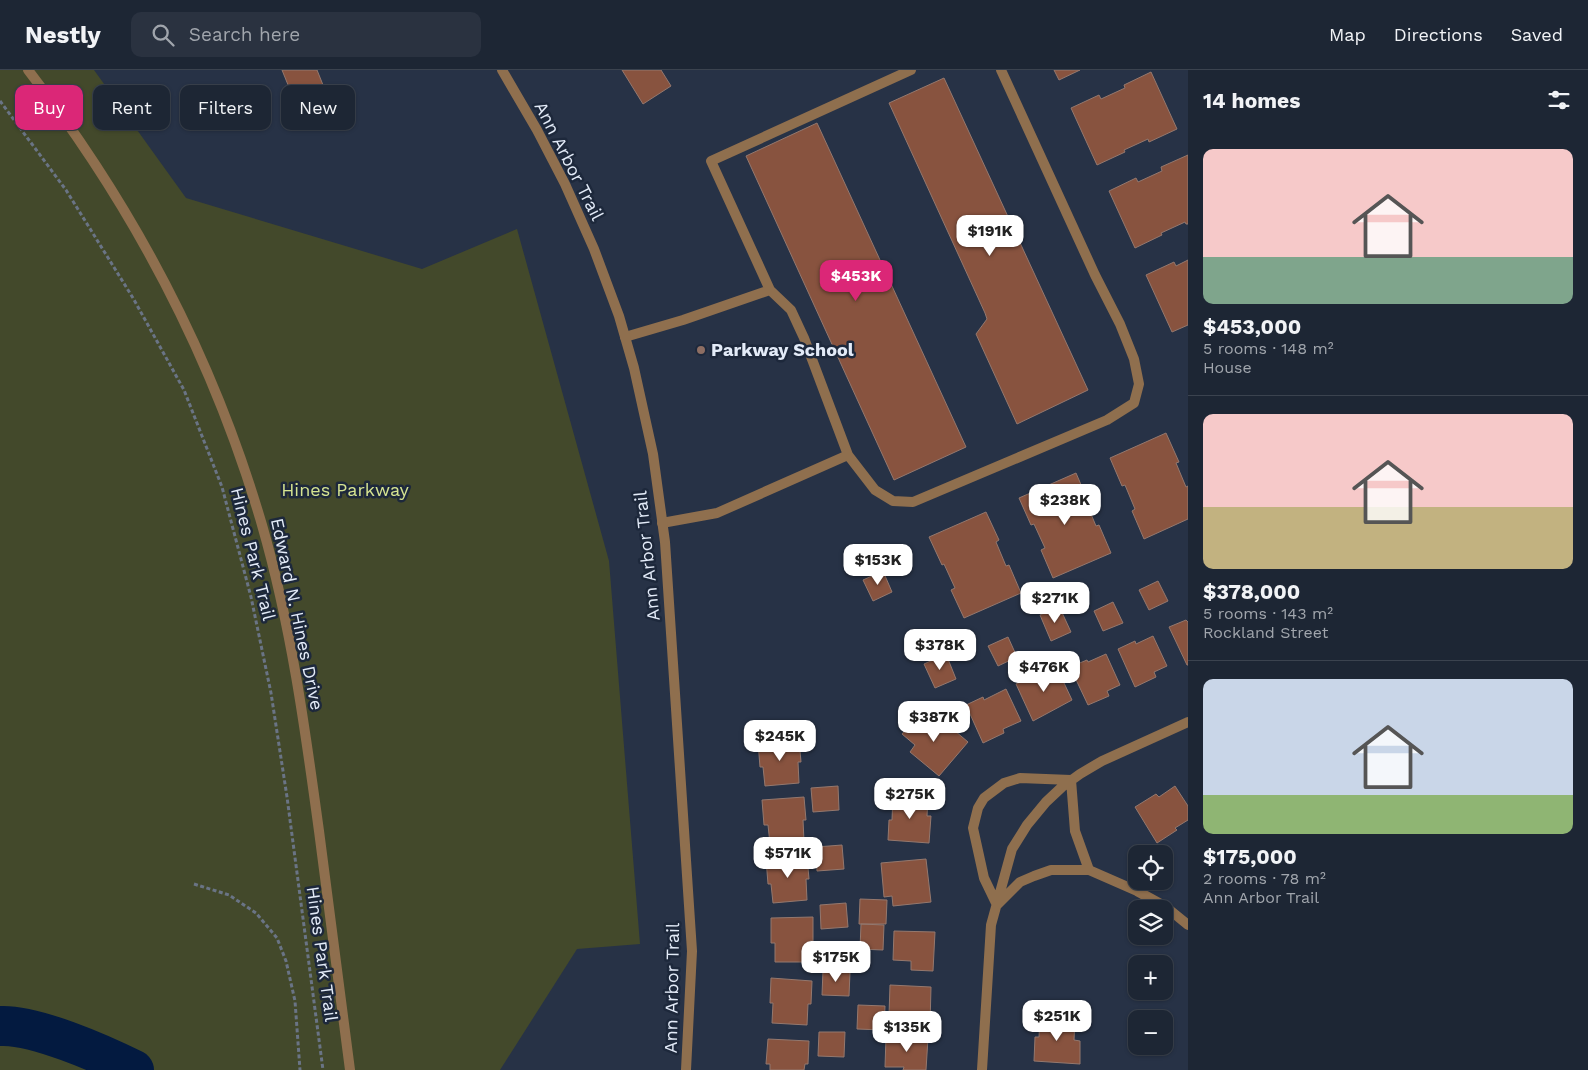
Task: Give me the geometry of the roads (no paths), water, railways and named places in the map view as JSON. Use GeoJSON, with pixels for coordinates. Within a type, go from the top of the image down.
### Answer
{"type":"FeatureCollection","features":[{"type":"Feature","properties":{"kind":"street","name":"Edward N. Hines Drive"},"geometry":{"type":"LineString","coordinates":[[28,70],[82,144],[150,255],[200,357],[222,409],[248,481],[262,526],[277,586],[298,685],[350,1070]]}},
{"type":"Feature","properties":{"kind":"street","name":"Ann Arbor Trail"},"geometry":{"type":"LineString","coordinates":[[502,70],[538,130],[565,184],[594,250],[619,316],[634,368],[653,454],[665,542],[692,952],[686,1070]]}},
{"type":"Feature","properties":{"kind":"street"},"geometry":{"type":"LineString","coordinates":[[911,70],[711,161],[770,290],[791,310],[804,338],[848,455],[875,490],[893,501],[913,502],[1107,420],[1134,403],[1140,384],[1134,359],[1120,324],[1095,275],[1001,70]]}},
{"type":"Feature","properties":{"kind":"street"},"geometry":{"type":"LineString","coordinates":[[625,337],[683,320],[770,290]]}},
{"type":"Feature","properties":{"kind":"street"},"geometry":{"type":"LineString","coordinates":[[662,523],[717,513],[848,455]]}},
{"type":"Feature","properties":{"kind":"street"},"geometry":{"type":"LineString","coordinates":[[982,1070],[991,925],[1012,849],[1027,825],[1046,802],[1071,780],[1102,761],[1188,722]]}},
{"type":"Feature","properties":{"kind":"street"},"geometry":{"type":"LineString","coordinates":[[997,904],[984,878],[973,828],[978,808],[984,798],[1004,783],[1020,778],[1071,780]]}},
{"type":"Feature","properties":{"kind":"street"},"geometry":{"type":"LineString","coordinates":[[1071,780],[1075,831],[1089,870]]}},
{"type":"Feature","properties":{"kind":"street"},"geometry":{"type":"LineString","coordinates":[[997,904],[1020,882],[1034,876],[1051,870],[1089,870],[1137,891],[1166,907],[1188,925]]}},
{"type":"Feature","properties":{"kind":"waterway"},"geometry":{"type":"LineString","coordinates":[[0,1026],[31,1030],[68,1041],[134,1070]]}},
{"type":"Feature","properties":{"kind":"place","name":"Parkway School"},"geometry":{"type":"Point","coordinates":[701,350]}},
{"type":"Feature","properties":{"kind":"park label","name":"Hines Parkway"},"geometry":{"type":"Point","coordinates":[345,490]}}]}
